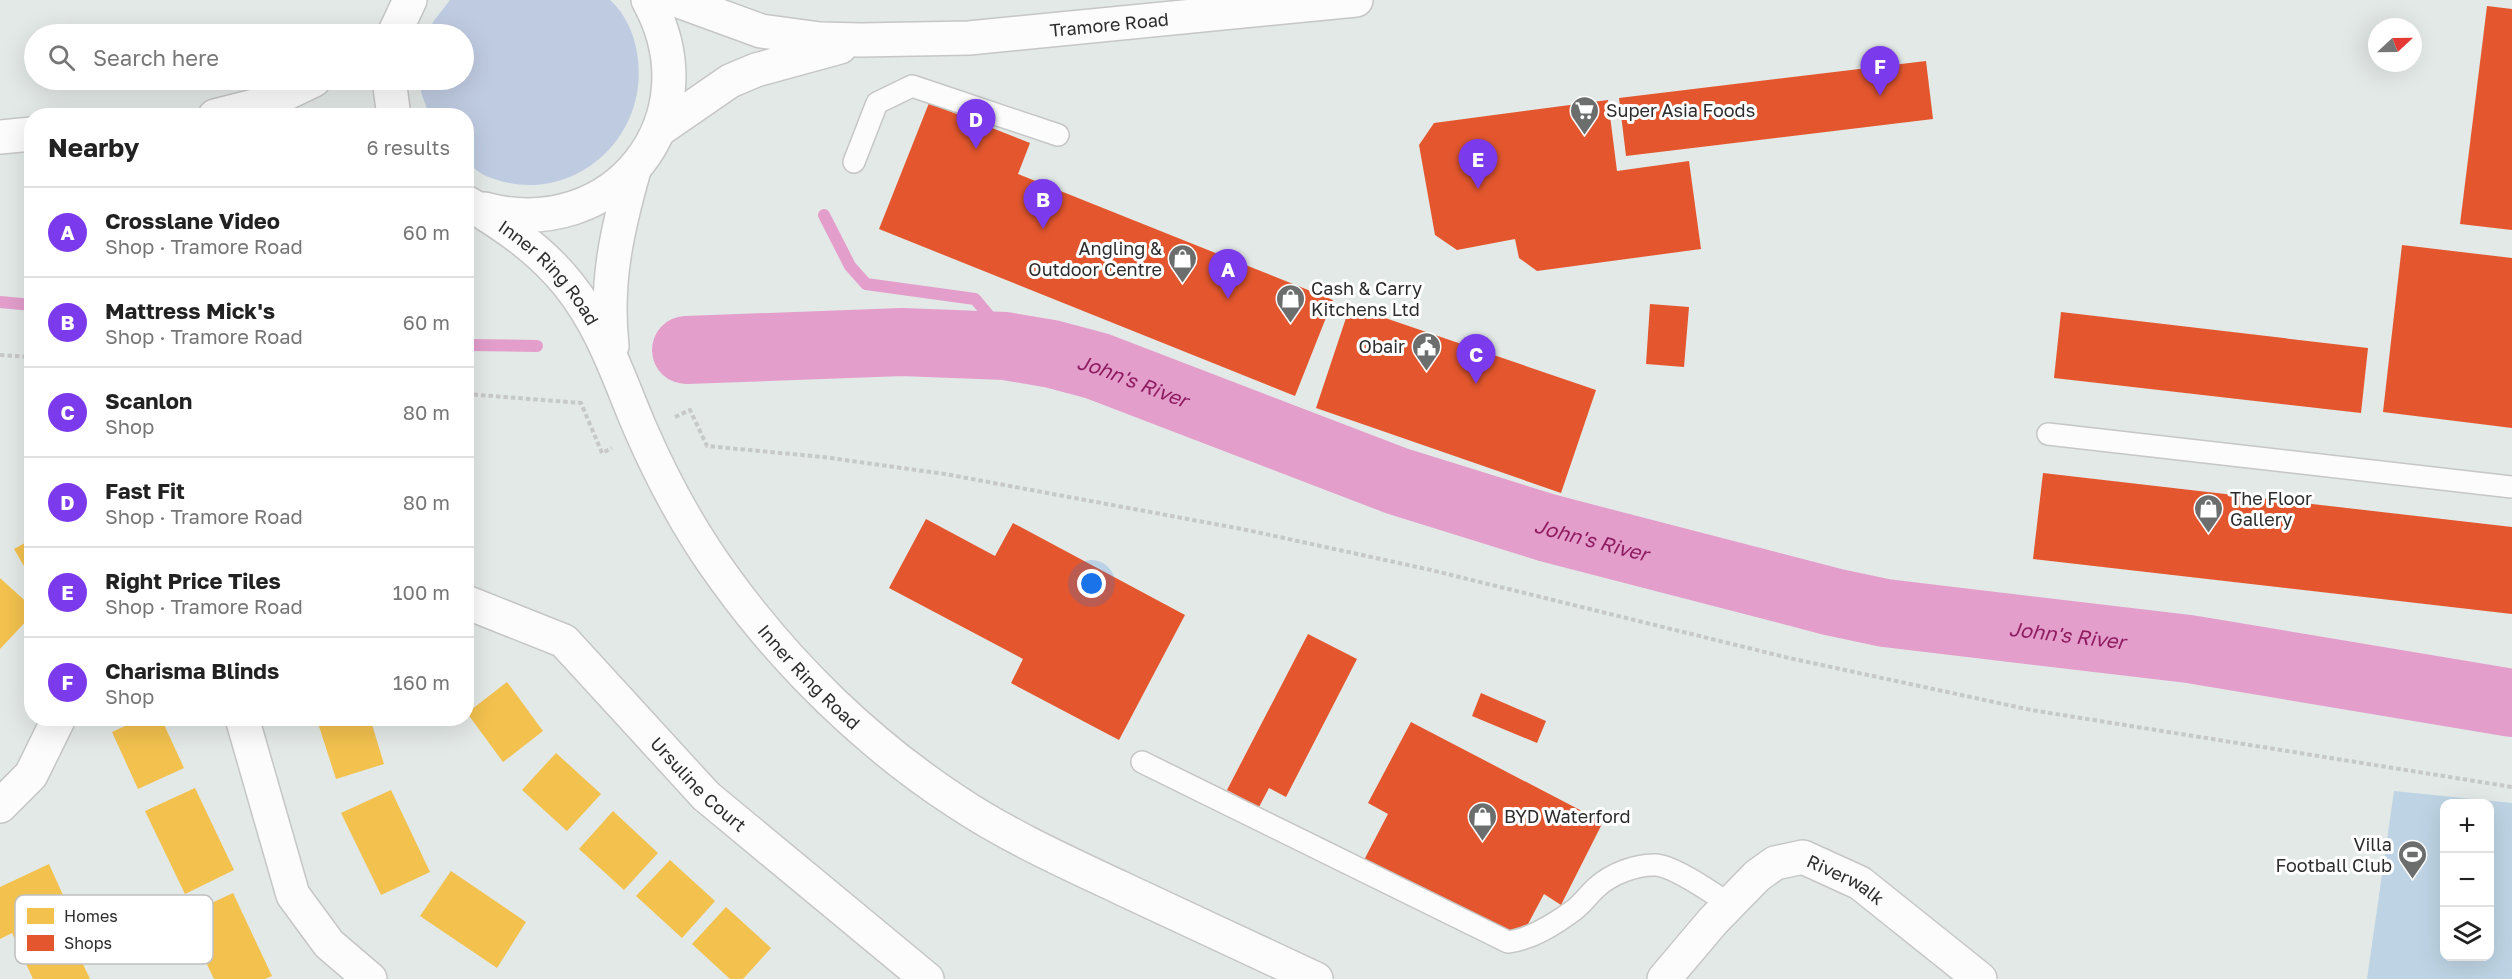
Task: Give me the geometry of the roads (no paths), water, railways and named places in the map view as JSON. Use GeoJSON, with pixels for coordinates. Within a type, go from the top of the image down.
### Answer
{"type":"FeatureCollection","features":[{"type":"Feature","properties":{"kind":"main road"},"geometry":{"type":"LineString","coordinates":[[474,205],[512,215],[539,216],[566,211],[591,202],[606,193],[634,170],[648,151],[659,130],[668,102],[670,74],[667,46],[658,18],[648,0]]}},
{"type":"Feature","properties":{"kind":"main road","name":"Tramore Road"},"geometry":{"type":"LineString","coordinates":[[676,0],[761,31],[820,39],[861,40],[969,38],[1356,0]]}},
{"type":"Feature","properties":{"kind":"main road","name":"Tramore Road"},"geometry":{"type":"LineString","coordinates":[[659,130],[730,81],[756,70],[817,55],[861,40]]}},
{"type":"Feature","properties":{"kind":"main road"},"geometry":{"type":"LineString","coordinates":[[246,108],[266,103],[293,90]]}},
{"type":"Feature","properties":{"kind":"main road"},"geometry":{"type":"LineString","coordinates":[[390,90],[393,108]]}},
{"type":"Feature","properties":{"kind":"main road"},"geometry":{"type":"LineString","coordinates":[[0,137],[24,135]]}},
{"type":"Feature","properties":{"kind":"main road"},"geometry":{"type":"LineString","coordinates":[[618,374],[611,336],[609,294],[616,240],[634,170]]}},
{"type":"Feature","properties":{"kind":"main road","name":"Inner Ring Road"},"geometry":{"type":"LineString","coordinates":[[474,207],[512,231],[557,271],[592,318],[642,433],[672,493],[725,579],[778,646],[855,722],[910,769],[958,803],[1015,836],[1316,979]]}},
{"type":"Feature","properties":{"kind":"main road","name":"Ursuline Court"},"geometry":{"type":"LineString","coordinates":[[474,605],[564,641],[706,796],[927,979]]}},
{"type":"Feature","properties":{"kind":"main road"},"geometry":{"type":"LineString","coordinates":[[0,806],[32,776],[55,726]]}},
{"type":"Feature","properties":{"kind":"main road"},"geometry":{"type":"LineString","coordinates":[[244,726],[293,895],[329,944],[370,979]]}},
{"type":"Feature","properties":{"kind":"main road","name":"Riverwalk"},"geometry":{"type":"LineString","coordinates":[[1664,979],[1713,921],[1757,876],[1774,863],[1803,857],[1860,883],[1980,979]]}},
{"type":"Feature","properties":{"kind":"lane"},"geometry":{"type":"LineString","coordinates":[[854,162],[877,103],[912,86],[1058,135]]}},
{"type":"Feature","properties":{"kind":"lane"},"geometry":{"type":"LineString","coordinates":[[2048,434],[2512,487]]}},
{"type":"Feature","properties":{"kind":"lane"},"geometry":{"type":"LineString","coordinates":[[1142,762],[1508,942],[1525,940],[1573,910],[1608,878],[1629,869],[1657,865],[1698,883],[1730,904]]}},
{"type":"Feature","properties":{"kind":"waterway"},"geometry":{"type":"LineString","coordinates":[[824,215],[850,266],[866,284],[975,299],[996,324],[1005,346]]}},
{"type":"Feature","properties":{"kind":"waterway","name":"John's River"},"geometry":{"type":"LineString","coordinates":[[0,302],[24,304]]}},
{"type":"Feature","properties":{"kind":"waterway","name":"John's River"},"geometry":{"type":"LineString","coordinates":[[686,350],[902,342],[1005,346],[1052,354],[1097,366],[1397,481],[1548,528],[1833,602],[1885,613],[2189,649],[2512,703]]}},
{"type":"Feature","properties":{"kind":"waterway","name":"John's River"},"geometry":{"type":"LineString","coordinates":[[474,345],[537,346]]}},
{"type":"Feature","properties":{"kind":"place","name":"Charisma Blinds"},"geometry":{"type":"Point","coordinates":[1880,96]}},
{"type":"Feature","properties":{"kind":"place","name":"Super Asia Foods"},"geometry":{"type":"Point","coordinates":[1585,136]}},
{"type":"Feature","properties":{"kind":"place","name":"Fast Fit"},"geometry":{"type":"Point","coordinates":[976,149]}},
{"type":"Feature","properties":{"kind":"place","name":"Right Price Tiles"},"geometry":{"type":"Point","coordinates":[1478,189]}},
{"type":"Feature","properties":{"kind":"place","name":"Mattress Mick's"},"geometry":{"type":"Point","coordinates":[1043,229]}},
{"type":"Feature","properties":{"kind":"place","name":"Angling & Outdoor Centre"},"geometry":{"type":"Point","coordinates":[1183,284]}},
{"type":"Feature","properties":{"kind":"place","name":"Crosslane Video"},"geometry":{"type":"Point","coordinates":[1228,299]}},
{"type":"Feature","properties":{"kind":"place","name":"Cash & Carry Kitchens Ltd"},"geometry":{"type":"Point","coordinates":[1290,324]}},
{"type":"Feature","properties":{"kind":"place","name":"Obair"},"geometry":{"type":"Point","coordinates":[1426,372]}},
{"type":"Feature","properties":{"kind":"place","name":"Scanlon"},"geometry":{"type":"Point","coordinates":[1476,384]}},
{"type":"Feature","properties":{"kind":"place","name":"The Floor Gallery"},"geometry":{"type":"Point","coordinates":[2209,534]}},
{"type":"Feature","properties":{"kind":"place","name":"BYD Waterford"},"geometry":{"type":"Point","coordinates":[1483,842]}},
{"type":"Feature","properties":{"kind":"place","name":"Villa Football Club"},"geometry":{"type":"Point","coordinates":[2413,880]}}]}
